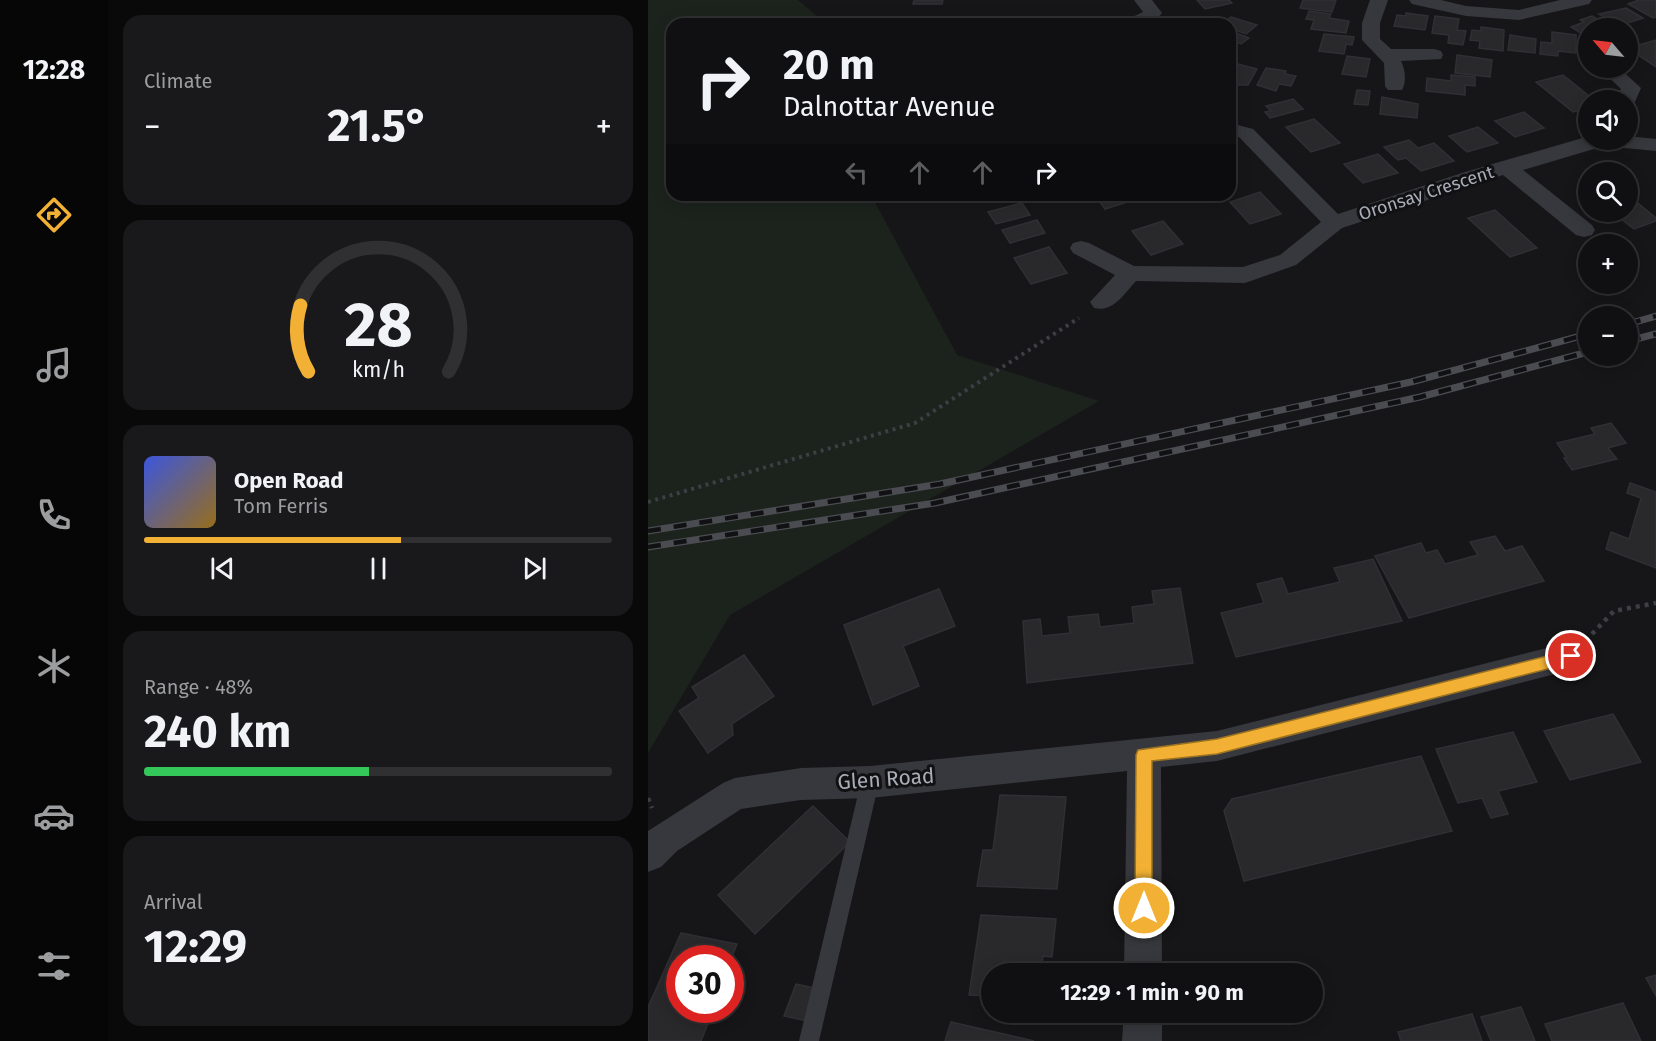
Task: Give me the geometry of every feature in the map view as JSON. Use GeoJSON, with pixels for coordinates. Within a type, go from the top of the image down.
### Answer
{"type":"FeatureCollection","features":[{"type":"Feature","properties":{"kind":"street"},"geometry":{"type":"LineString","coordinates":[[1143,0],[1153,13],[1148,18]]}},
{"type":"Feature","properties":{"kind":"street"},"geometry":{"type":"LineString","coordinates":[[1379,0],[1371,23],[1371,40],[1390,55],[1396,69],[1395,86]]}},
{"type":"Feature","properties":{"kind":"street"},"geometry":{"type":"LineString","coordinates":[[1418,0],[1466,11],[1519,15],[1583,0]]}},
{"type":"Feature","properties":{"kind":"street"},"geometry":{"type":"LineString","coordinates":[[1390,55],[1434,55]]}},
{"type":"Feature","properties":{"kind":"street"},"geometry":{"type":"LineString","coordinates":[[1619,78],[1630,88],[1629,90]]}},
{"type":"Feature","properties":{"kind":"street","name":"Oronsay Crescent"},"geometry":{"type":"LineString","coordinates":[[1236,130],[1246,133],[1334,223],[1578,146]]}},
{"type":"Feature","properties":{"kind":"street"},"geometry":{"type":"LineString","coordinates":[[1506,167],[1584,230]]}},
{"type":"Feature","properties":{"kind":"street"},"geometry":{"type":"LineString","coordinates":[[1081,248],[1130,273],[1245,275],[1288,261],[1334,223]]}},
{"type":"Feature","properties":{"kind":"street"},"geometry":{"type":"LineString","coordinates":[[1102,302],[1130,273]]}},
{"type":"Feature","properties":{"kind":"street","name":"Glen Road"},"geometry":{"type":"LineString","coordinates":[[648,855],[665,839],[735,794],[801,784],[870,782],[1217,746],[1571,656]]}},
{"type":"Feature","properties":{"kind":"street"},"geometry":{"type":"LineString","coordinates":[[1143,963],[1144,755]]}},
{"type":"Feature","properties":{"kind":"street"},"geometry":{"type":"LineString","coordinates":[[1142,1041],[1143,1023]]}},
{"type":"Feature","properties":{"kind":"lane"},"geometry":{"type":"LineString","coordinates":[[809,1041],[870,782]]}},
{"type":"Feature","properties":{"kind":"path"},"geometry":{"type":"LineString","coordinates":[[648,502],[915,423],[1102,302]]}},
{"type":"Feature","properties":{"kind":"path"},"geometry":{"type":"LineString","coordinates":[[1571,656],[1614,611],[1656,603]]}},
{"type":"Feature","properties":{"kind":"shaded area"},"geometry":{"type":"Polygon","coordinates":[[[648,0],[798,0],[819,18],[666,18],[666,201],[874,201],[957,355],[1099,401],[730,615],[648,753],[648,0]]]}},
{"type":"Feature","properties":{"kind":"building"},"geometry":{"type":"Polygon","coordinates":[[[914,0],[943,0],[942,4],[913,4],[914,0]]]}},
{"type":"Feature","properties":{"kind":"building"},"geometry":{"type":"Polygon","coordinates":[[[1197,0],[1229,0],[1232,3],[1205,9],[1197,0]]]}},
{"type":"Feature","properties":{"kind":"building"},"geometry":{"type":"Polygon","coordinates":[[[1303,0],[1336,0],[1332,12],[1300,8],[1303,0]]]}},
{"type":"Feature","properties":{"kind":"building"},"geometry":{"type":"Polygon","coordinates":[[[1639,0],[1656,0],[1656,17],[1653,18],[1628,4],[1639,0]]]}},
{"type":"Feature","properties":{"kind":"building"},"geometry":{"type":"Polygon","coordinates":[[[1626,8],[1643,18],[1606,18],[1599,14],[1626,8]]]}},
{"type":"Feature","properties":{"kind":"building"},"geometry":{"type":"Polygon","coordinates":[[[1309,11],[1331,14],[1329,18],[1349,21],[1346,33],[1311,29],[1314,20],[1306,19],[1309,11]]]}},
{"type":"Feature","properties":{"kind":"building"},"geometry":{"type":"Polygon","coordinates":[[[1406,13],[1428,16],[1425,30],[1394,26],[1397,15],[1406,16],[1406,13]]]}},
{"type":"Feature","properties":{"kind":"building"},"geometry":{"type":"Polygon","coordinates":[[[1435,16],[1459,19],[1457,30],[1466,31],[1463,45],[1448,43],[1449,35],[1432,33],[1435,16]]]}},
{"type":"Feature","properties":{"kind":"building"},"geometry":{"type":"Polygon","coordinates":[[[1236,19],[1257,25],[1246,34],[1236,30],[1236,19]]]}},
{"type":"Feature","properties":{"kind":"building"},"geometry":{"type":"Polygon","coordinates":[[[1578,24],[1578,31],[1571,27],[1578,24]]]}},
{"type":"Feature","properties":{"kind":"building"},"geometry":{"type":"Polygon","coordinates":[[[1481,27],[1504,30],[1503,51],[1479,48],[1480,41],[1470,40],[1472,30],[1481,31],[1481,27]]]}},
{"type":"Feature","properties":{"kind":"building"},"geometry":{"type":"Polygon","coordinates":[[[1552,32],[1576,35],[1576,53],[1558,51],[1558,56],[1540,54],[1541,42],[1552,43],[1552,32]]]}},
{"type":"Feature","properties":{"kind":"building"},"geometry":{"type":"Polygon","coordinates":[[[1236,33],[1249,38],[1241,44],[1236,42],[1236,33]]]}},
{"type":"Feature","properties":{"kind":"building"},"geometry":{"type":"Polygon","coordinates":[[[1324,34],[1354,37],[1352,45],[1346,44],[1344,54],[1319,51],[1324,34]]]}},
{"type":"Feature","properties":{"kind":"building"},"geometry":{"type":"Polygon","coordinates":[[[1510,35],[1536,39],[1535,53],[1508,50],[1510,35]]]}},
{"type":"Feature","properties":{"kind":"building"},"geometry":{"type":"Polygon","coordinates":[[[1656,40],[1656,67],[1638,55],[1638,45],[1656,40]]]}},
{"type":"Feature","properties":{"kind":"building"},"geometry":{"type":"Polygon","coordinates":[[[1457,55],[1492,60],[1490,77],[1455,73],[1457,55]]]}},
{"type":"Feature","properties":{"kind":"building"},"geometry":{"type":"Polygon","coordinates":[[[1347,56],[1370,59],[1366,77],[1342,74],[1347,56]]]}},
{"type":"Feature","properties":{"kind":"building"},"geometry":{"type":"Polygon","coordinates":[[[1236,64],[1257,69],[1248,85],[1236,85],[1236,64]]]}},
{"type":"Feature","properties":{"kind":"building"},"geometry":{"type":"Polygon","coordinates":[[[1266,68],[1286,71],[1285,74],[1296,76],[1291,86],[1279,84],[1276,91],[1257,85],[1266,68]]]}},
{"type":"Feature","properties":{"kind":"building"},"geometry":{"type":"Polygon","coordinates":[[[1451,75],[1475,77],[1475,86],[1465,85],[1465,95],[1426,91],[1427,78],[1451,81],[1451,75]]]}},
{"type":"Feature","properties":{"kind":"building"},"geometry":{"type":"Polygon","coordinates":[[[1563,75],[1582,90],[1578,90],[1578,111],[1573,112],[1536,82],[1563,75]]]}},
{"type":"Feature","properties":{"kind":"building"},"geometry":{"type":"Polygon","coordinates":[[[1357,90],[1370,91],[1368,105],[1354,104],[1357,90]]]}},
{"type":"Feature","properties":{"kind":"building"},"geometry":{"type":"Polygon","coordinates":[[[1382,97],[1418,104],[1417,118],[1380,114],[1382,97]]]}},
{"type":"Feature","properties":{"kind":"building"},"geometry":{"type":"Polygon","coordinates":[[[1293,99],[1303,109],[1270,118],[1265,112],[1271,111],[1266,106],[1293,99]]]}},
{"type":"Feature","properties":{"kind":"building"},"geometry":{"type":"Polygon","coordinates":[[[1524,112],[1544,128],[1515,137],[1495,121],[1524,112]]]}},
{"type":"Feature","properties":{"kind":"building"},"geometry":{"type":"Polygon","coordinates":[[[1314,119],[1340,143],[1311,152],[1286,127],[1314,119]]]}},
{"type":"Feature","properties":{"kind":"building"},"geometry":{"type":"Polygon","coordinates":[[[1478,127],[1498,143],[1467,152],[1449,136],[1478,127]]]}},
{"type":"Feature","properties":{"kind":"building"},"geometry":{"type":"Polygon","coordinates":[[[1409,140],[1418,148],[1434,143],[1454,161],[1421,171],[1406,158],[1398,160],[1384,147],[1409,140]]]}},
{"type":"Feature","properties":{"kind":"building"},"geometry":{"type":"Polygon","coordinates":[[[1378,154],[1398,173],[1363,183],[1344,164],[1378,154]]]}},
{"type":"Feature","properties":{"kind":"building"},"geometry":{"type":"Polygon","coordinates":[[[1260,192],[1281,214],[1250,224],[1230,202],[1260,192]]]}},
{"type":"Feature","properties":{"kind":"building"},"geometry":{"type":"Polygon","coordinates":[[[1099,201],[1122,201],[1124,203],[1105,209],[1099,201]]]}},
{"type":"Feature","properties":{"kind":"building"},"geometry":{"type":"Polygon","coordinates":[[[1022,203],[1030,215],[996,224],[988,212],[1022,203]]]}},
{"type":"Feature","properties":{"kind":"building"},"geometry":{"type":"Polygon","coordinates":[[[1638,203],[1656,218],[1656,221],[1634,229],[1625,222],[1638,222],[1638,203]]]}},
{"type":"Feature","properties":{"kind":"building"},"geometry":{"type":"Polygon","coordinates":[[[1495,210],[1537,248],[1510,257],[1468,218],[1495,210]]]}},
{"type":"Feature","properties":{"kind":"building"},"geometry":{"type":"Polygon","coordinates":[[[1037,220],[1045,233],[1010,243],[1002,230],[1037,220]]]}},
{"type":"Feature","properties":{"kind":"building"},"geometry":{"type":"Polygon","coordinates":[[[1163,221],[1183,244],[1151,255],[1132,231],[1163,221]]]}},
{"type":"Feature","properties":{"kind":"building"},"geometry":{"type":"Polygon","coordinates":[[[1049,247],[1067,273],[1031,284],[1014,258],[1049,247]]]}},
{"type":"Feature","properties":{"kind":"building"},"geometry":{"type":"Polygon","coordinates":[[[1611,423],[1626,443],[1608,448],[1617,459],[1572,470],[1557,443],[1595,434],[1591,428],[1611,423]]]}},
{"type":"Feature","properties":{"kind":"building"},"geometry":{"type":"Polygon","coordinates":[[[1630,483],[1656,492],[1656,568],[1606,549],[1611,532],[1629,539],[1641,498],[1627,493],[1630,483]]]}},
{"type":"Feature","properties":{"kind":"building"},"geometry":{"type":"Polygon","coordinates":[[[1495,536],[1505,551],[1522,546],[1544,581],[1409,618],[1375,556],[1421,543],[1426,553],[1437,550],[1445,564],[1478,555],[1470,542],[1495,536]]]}},
{"type":"Feature","properties":{"kind":"building"},"geometry":{"type":"Polygon","coordinates":[[[1373,559],[1402,621],[1236,657],[1221,613],[1264,603],[1257,584],[1282,578],[1288,594],[1340,582],[1334,568],[1373,559]]]}},
{"type":"Feature","properties":{"kind":"building"},"geometry":{"type":"Polygon","coordinates":[[[1180,588],[1193,663],[1027,683],[1023,621],[1040,619],[1042,636],[1070,633],[1068,617],[1098,614],[1100,627],[1134,623],[1132,607],[1154,604],[1152,591],[1180,588]]]}},
{"type":"Feature","properties":{"kind":"building"},"geometry":{"type":"Polygon","coordinates":[[[939,589],[955,626],[903,646],[919,686],[873,705],[844,625],[939,589]]]}},
{"type":"Feature","properties":{"kind":"building"},"geometry":{"type":"Polygon","coordinates":[[[744,655],[774,696],[732,724],[733,735],[708,753],[679,711],[699,698],[692,687],[744,655]]]}},
{"type":"Feature","properties":{"kind":"building"},"geometry":{"type":"Polygon","coordinates":[[[1613,714],[1641,762],[1570,780],[1544,731],[1613,714]]]}},
{"type":"Feature","properties":{"kind":"building"},"geometry":{"type":"Polygon","coordinates":[[[1513,732],[1537,782],[1498,791],[1508,814],[1491,818],[1482,798],[1458,803],[1436,749],[1513,732]]]}},
{"type":"Feature","properties":{"kind":"building"},"geometry":{"type":"Polygon","coordinates":[[[1421,756],[1452,831],[1244,881],[1224,811],[1232,799],[1421,756]]]}},
{"type":"Feature","properties":{"kind":"building"},"geometry":{"type":"Polygon","coordinates":[[[1000,795],[1066,797],[1057,889],[977,886],[983,850],[993,850],[1000,795]]]}},
{"type":"Feature","properties":{"kind":"building"},"geometry":{"type":"Polygon","coordinates":[[[813,806],[850,842],[755,934],[718,895],[813,806]]]}},
{"type":"Feature","properties":{"kind":"building"},"geometry":{"type":"Polygon","coordinates":[[[981,915],[1056,919],[1052,957],[1043,956],[1042,963],[981,963],[981,996],[969,995],[981,915]]]}},
{"type":"Feature","properties":{"kind":"building"},"geometry":{"type":"Polygon","coordinates":[[[681,933],[737,944],[737,945],[676,945],[681,933]]]}},
{"type":"Feature","properties":{"kind":"building"},"geometry":{"type":"Polygon","coordinates":[[[666,967],[666,1023],[708,1023],[701,1041],[648,1041],[648,1007],[666,967]]]}},
{"type":"Feature","properties":{"kind":"building"},"geometry":{"type":"Polygon","coordinates":[[[1656,975],[1656,996],[1646,978],[1656,975]]]}},
{"type":"Feature","properties":{"kind":"building"},"geometry":{"type":"Polygon","coordinates":[[[796,984],[819,989],[807,1021],[784,1016],[796,984]]]}},
{"type":"Feature","properties":{"kind":"building"},"geometry":{"type":"Polygon","coordinates":[[[1623,1003],[1641,1041],[1552,1041],[1545,1024],[1623,1003]]]}},
{"type":"Feature","properties":{"kind":"building"},"geometry":{"type":"Polygon","coordinates":[[[1521,1007],[1535,1041],[1491,1041],[1481,1017],[1521,1007]]]}},
{"type":"Feature","properties":{"kind":"building"},"geometry":{"type":"Polygon","coordinates":[[[1472,1014],[1482,1041],[1401,1041],[1398,1032],[1472,1014]]]}},
{"type":"Feature","properties":{"kind":"building"},"geometry":{"type":"Polygon","coordinates":[[[951,1022],[1034,1041],[945,1041],[951,1022]]]}},
{"type":"Feature","properties":{"kind":"railway"},"geometry":{"type":"LineString","coordinates":[[1638,321],[1656,316]]}},
{"type":"Feature","properties":{"kind":"railway"},"geometry":{"type":"LineString","coordinates":[[1638,338],[1656,334]]}},
{"type":"Feature","properties":{"kind":"railway"},"geometry":{"type":"LineString","coordinates":[[648,531],[940,484],[1411,382],[1578,337]]}},
{"type":"Feature","properties":{"kind":"railway"},"geometry":{"type":"LineString","coordinates":[[648,547],[935,503],[1420,397],[1578,355]]}},
{"type":"Feature","properties":{"kind":"route"},"geometry":{"type":"LineString","coordinates":[[1144,908],[1144,755],[1217,746],[1571,656]]}}]}
